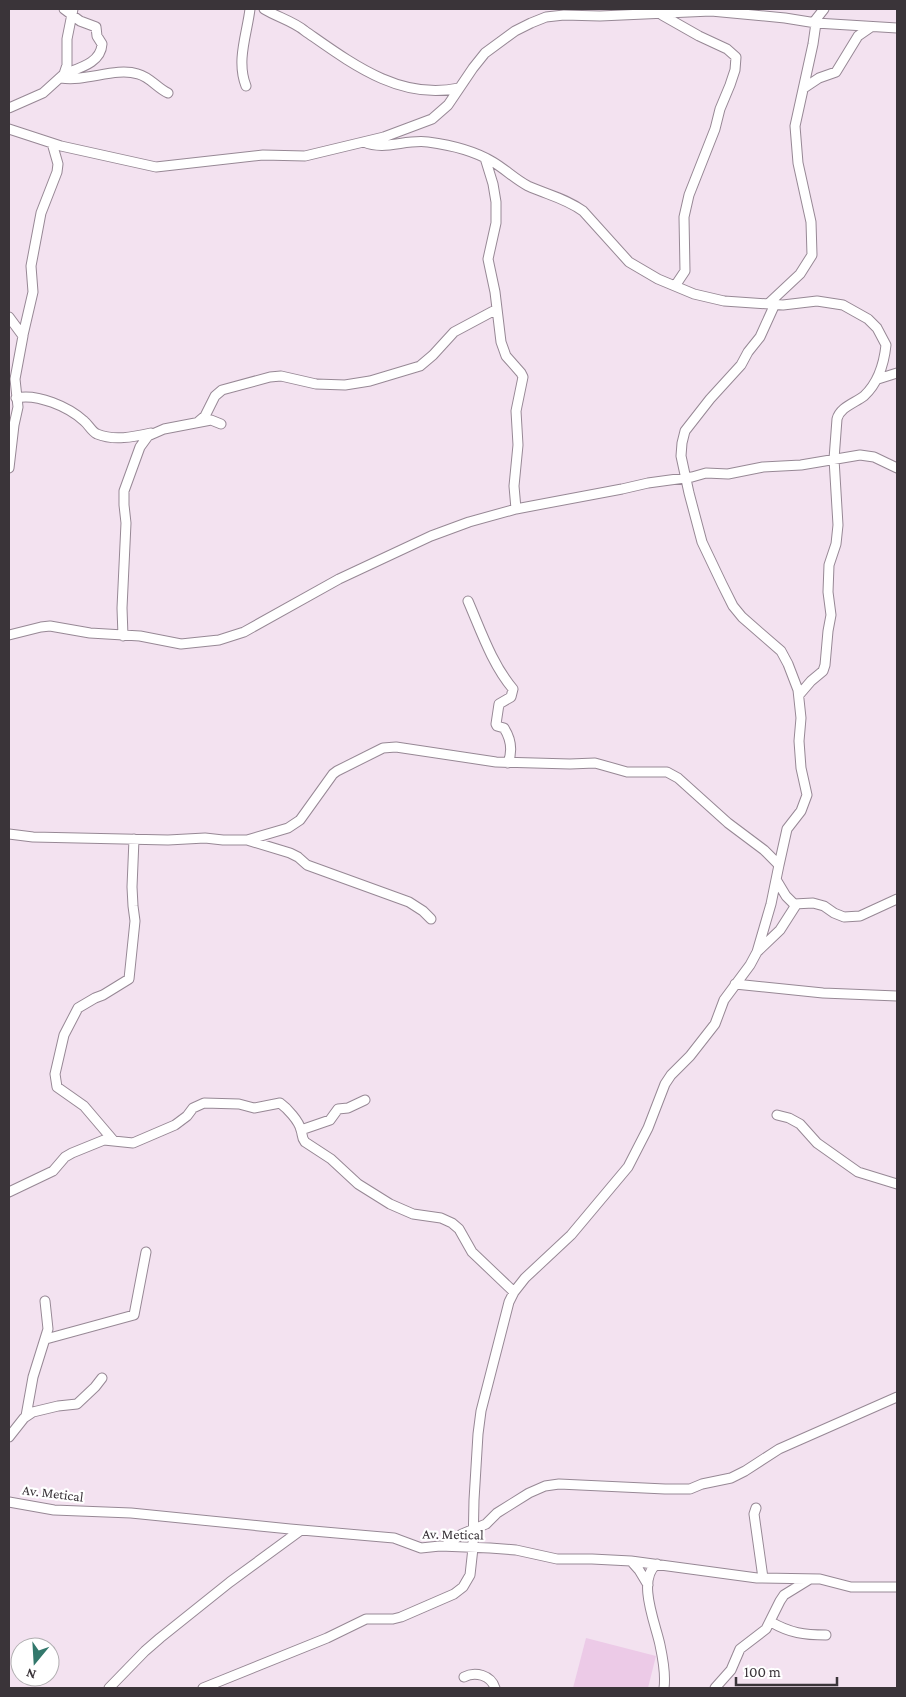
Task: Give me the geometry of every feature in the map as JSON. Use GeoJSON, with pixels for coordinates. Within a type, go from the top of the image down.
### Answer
{"type":"FeatureCollection","features":[{"type":"Feature","properties":{"kind":"street"},"geometry":{"type":"LineString","coordinates":[[9,108],[44,93],[63,76],[94,61],[100,54],[102,42],[97,36],[96,27],[64,9]]}},
{"type":"Feature","properties":{"kind":"street"},"geometry":{"type":"LineString","coordinates":[[246,86],[242,77],[242,64],[250,9]]}},
{"type":"Feature","properties":{"kind":"street"},"geometry":{"type":"LineString","coordinates":[[264,9],[298,26],[377,77],[421,91],[447,91],[459,88]]}},
{"type":"Feature","properties":{"kind":"street"},"geometry":{"type":"LineString","coordinates":[[600,16],[608,9]]}},
{"type":"Feature","properties":{"kind":"street"},"geometry":{"type":"LineString","coordinates":[[749,9],[758,16]]}},
{"type":"Feature","properties":{"kind":"street"},"geometry":{"type":"LineString","coordinates":[[203,1688],[326,1638],[366,1619],[393,1619],[401,1617],[454,1594],[463,1587],[470,1575],[474,1548],[477,1452],[481,1411],[509,1302],[525,1278],[570,1235],[623,1174],[648,1128],[668,1079],[690,1056],[712,1027],[724,1000],[750,965],[757,952],[777,881],[787,829],[801,810],[807,795],[802,774],[800,752],[801,718],[799,695],[788,664],[780,651],[742,617],[730,600],[702,542],[682,464],[683,436],[710,399],[742,365],[748,352],[760,337],[772,304],[800,274],[812,255],[812,222],[798,163],[795,132],[815,35],[814,23],[824,9]]}},
{"type":"Feature","properties":{"kind":"street"},"geometry":{"type":"LineString","coordinates":[[656,11],[700,36],[727,48],[736,57],[727,94],[689,196],[684,217],[685,271],[675,286]]}},
{"type":"Feature","properties":{"kind":"street"},"geometry":{"type":"LineString","coordinates":[[9,129],[52,144],[162,167],[183,163],[263,156],[305,156],[401,131],[432,118],[448,105],[485,54],[502,40],[531,23],[546,18],[564,15],[600,16],[656,11],[737,11],[758,16],[814,23],[897,28]]}},
{"type":"Feature","properties":{"kind":"street"},"geometry":{"type":"LineString","coordinates":[[63,76],[67,65],[67,39],[72,12]]}},
{"type":"Feature","properties":{"kind":"street"},"geometry":{"type":"LineString","coordinates":[[804,88],[819,78],[836,72],[858,36],[872,26]]}},
{"type":"Feature","properties":{"kind":"street"},"geometry":{"type":"LineString","coordinates":[[63,76],[78,80],[109,74],[135,73],[168,93]]}},
{"type":"Feature","properties":{"kind":"street"},"geometry":{"type":"LineString","coordinates":[[364,142],[383,147],[409,142],[426,142],[463,149],[486,158],[525,184],[559,196],[574,205],[583,212],[633,265],[658,279],[708,298],[724,301],[791,305],[817,301],[843,305],[868,319],[877,328],[886,345],[878,379],[864,396],[837,416],[834,459],[838,525],[836,544],[828,570],[828,592],[832,615],[823,672],[810,681],[799,695]]}},
{"type":"Feature","properties":{"kind":"street"},"geometry":{"type":"LineString","coordinates":[[9,468],[14,425],[18,412],[15,379],[22,335],[33,292],[31,266],[41,213],[57,172],[58,164],[52,144]]}},
{"type":"Feature","properties":{"kind":"street"},"geometry":{"type":"LineString","coordinates":[[486,158],[496,202],[496,223],[488,259],[502,348],[523,377],[516,407],[518,445],[514,486],[516,509]]}},
{"type":"Feature","properties":{"kind":"street"},"geometry":{"type":"LineString","coordinates":[[198,422],[205,416],[216,396],[222,390],[270,377],[281,376],[306,382],[345,386],[382,378],[420,366],[433,356],[454,332],[497,308]]}},
{"type":"Feature","properties":{"kind":"street"},"geometry":{"type":"LineString","coordinates":[[9,317],[22,335]]}},
{"type":"Feature","properties":{"kind":"street"},"geometry":{"type":"LineString","coordinates":[[878,379],[897,373]]}},
{"type":"Feature","properties":{"kind":"street"},"geometry":{"type":"LineString","coordinates":[[16,398],[33,397],[58,405],[76,415],[94,432],[103,436],[123,438],[155,432],[173,426],[211,420],[221,424]]}},
{"type":"Feature","properties":{"kind":"street"},"geometry":{"type":"LineString","coordinates":[[124,636],[122,608],[126,523],[124,491],[140,447],[145,439],[155,432]]}},
{"type":"Feature","properties":{"kind":"street"},"geometry":{"type":"LineString","coordinates":[[9,636],[41,626],[50,626],[90,633],[140,636],[181,644],[228,638],[267,620],[339,579],[431,536],[469,522],[516,509],[648,483],[711,473],[728,474],[763,467],[801,465],[834,459],[865,456],[881,459],[897,468]]}},
{"type":"Feature","properties":{"kind":"street"},"geometry":{"type":"LineString","coordinates":[[468,601],[491,654],[506,683],[513,689],[511,697],[499,704],[496,724],[504,728],[509,738],[511,749],[508,762]]}},
{"type":"Feature","properties":{"kind":"street"},"geometry":{"type":"LineString","coordinates":[[9,834],[33,837],[247,840],[282,830],[300,820],[333,774],[383,748],[404,748],[508,762],[595,763],[627,772],[667,772],[678,778],[728,823],[764,850],[779,865]]}},
{"type":"Feature","properties":{"kind":"street"},"geometry":{"type":"LineString","coordinates":[[113,1140],[84,1106],[57,1087],[55,1074],[64,1035],[78,1008],[129,979],[135,921],[132,887],[134,839]]}},
{"type":"Feature","properties":{"kind":"street"},"geometry":{"type":"LineString","coordinates":[[247,840],[290,853],[307,865],[409,902],[424,911],[431,919]]}},
{"type":"Feature","properties":{"kind":"street"},"geometry":{"type":"LineString","coordinates":[[777,881],[786,896],[796,905],[813,903],[824,906],[844,917],[860,916],[897,899]]}},
{"type":"Feature","properties":{"kind":"street"},"geometry":{"type":"LineString","coordinates":[[757,952],[780,930],[796,905]]}},
{"type":"Feature","properties":{"kind":"street"},"geometry":{"type":"LineString","coordinates":[[735,984],[823,993],[897,996]]}},
{"type":"Feature","properties":{"kind":"street"},"geometry":{"type":"LineString","coordinates":[[301,1130],[330,1120],[337,1109],[348,1108],[365,1100]]}},
{"type":"Feature","properties":{"kind":"street"},"geometry":{"type":"LineString","coordinates":[[9,1192],[53,1171],[65,1157],[72,1153],[104,1140],[130,1143],[158,1133],[182,1120],[193,1108],[204,1104],[239,1104],[254,1108],[280,1103],[294,1118],[301,1130],[303,1140],[338,1164],[358,1184],[403,1210],[413,1214],[441,1218],[452,1223],[459,1229],[472,1252],[514,1292]]}},
{"type":"Feature","properties":{"kind":"street"},"geometry":{"type":"LineString","coordinates":[[777,1115],[789,1118],[800,1124],[817,1143],[858,1172],[897,1184]]}},
{"type":"Feature","properties":{"kind":"street"},"geometry":{"type":"LineString","coordinates":[[46,1339],[134,1315],[146,1252]]}},
{"type":"Feature","properties":{"kind":"street"},"geometry":{"type":"LineString","coordinates":[[9,1437],[26,1416],[33,1377],[46,1339],[48,1326],[45,1301]]}},
{"type":"Feature","properties":{"kind":"street"},"geometry":{"type":"LineString","coordinates":[[26,1416],[48,1408],[77,1404],[102,1378]]}},
{"type":"Feature","properties":{"kind":"street"},"geometry":{"type":"LineString","coordinates":[[445,1546],[462,1534],[486,1524],[521,1498],[550,1484],[685,1490],[731,1478],[779,1449],[897,1397]]}},
{"type":"Feature","properties":{"kind":"street","name":"Av. Metical"},"geometry":{"type":"LineString","coordinates":[[9,1502],[54,1510],[139,1513],[394,1538],[421,1548],[445,1546],[516,1550],[557,1559],[631,1561],[763,1578],[823,1579],[851,1587],[897,1587]]}},
{"type":"Feature","properties":{"kind":"street"},"geometry":{"type":"LineString","coordinates":[[756,1508],[754,1514],[763,1578]]}},
{"type":"Feature","properties":{"kind":"street"},"geometry":{"type":"LineString","coordinates":[[109,1688],[160,1638],[230,1582],[301,1530]]}},
{"type":"Feature","properties":{"kind":"street"},"geometry":{"type":"LineString","coordinates":[[631,1561],[648,1585],[660,1645],[665,1681],[664,1688]]}},
{"type":"Feature","properties":{"kind":"street"},"geometry":{"type":"LineString","coordinates":[[648,1585],[653,1567],[657,1564]]}},
{"type":"Feature","properties":{"kind":"street"},"geometry":{"type":"LineString","coordinates":[[716,1688],[732,1670],[740,1649],[766,1629],[771,1622],[784,1592],[783,1577]]}},
{"type":"Feature","properties":{"kind":"street"},"geometry":{"type":"LineString","coordinates":[[784,1592],[810,1579]]}},
{"type":"Feature","properties":{"kind":"street"},"geometry":{"type":"LineString","coordinates":[[771,1622],[784,1630],[794,1633],[826,1636]]}},
{"type":"Feature","properties":{"kind":"street"},"geometry":{"type":"LineString","coordinates":[[464,1677],[470,1674],[488,1678],[495,1688]]}},
{"type":"Feature","properties":{"kind":"shaded area"},"geometry":{"type":"Polygon","coordinates":[[[586,1638],[656,1656],[648,1688],[573,1688],[586,1638]]]}}]}
